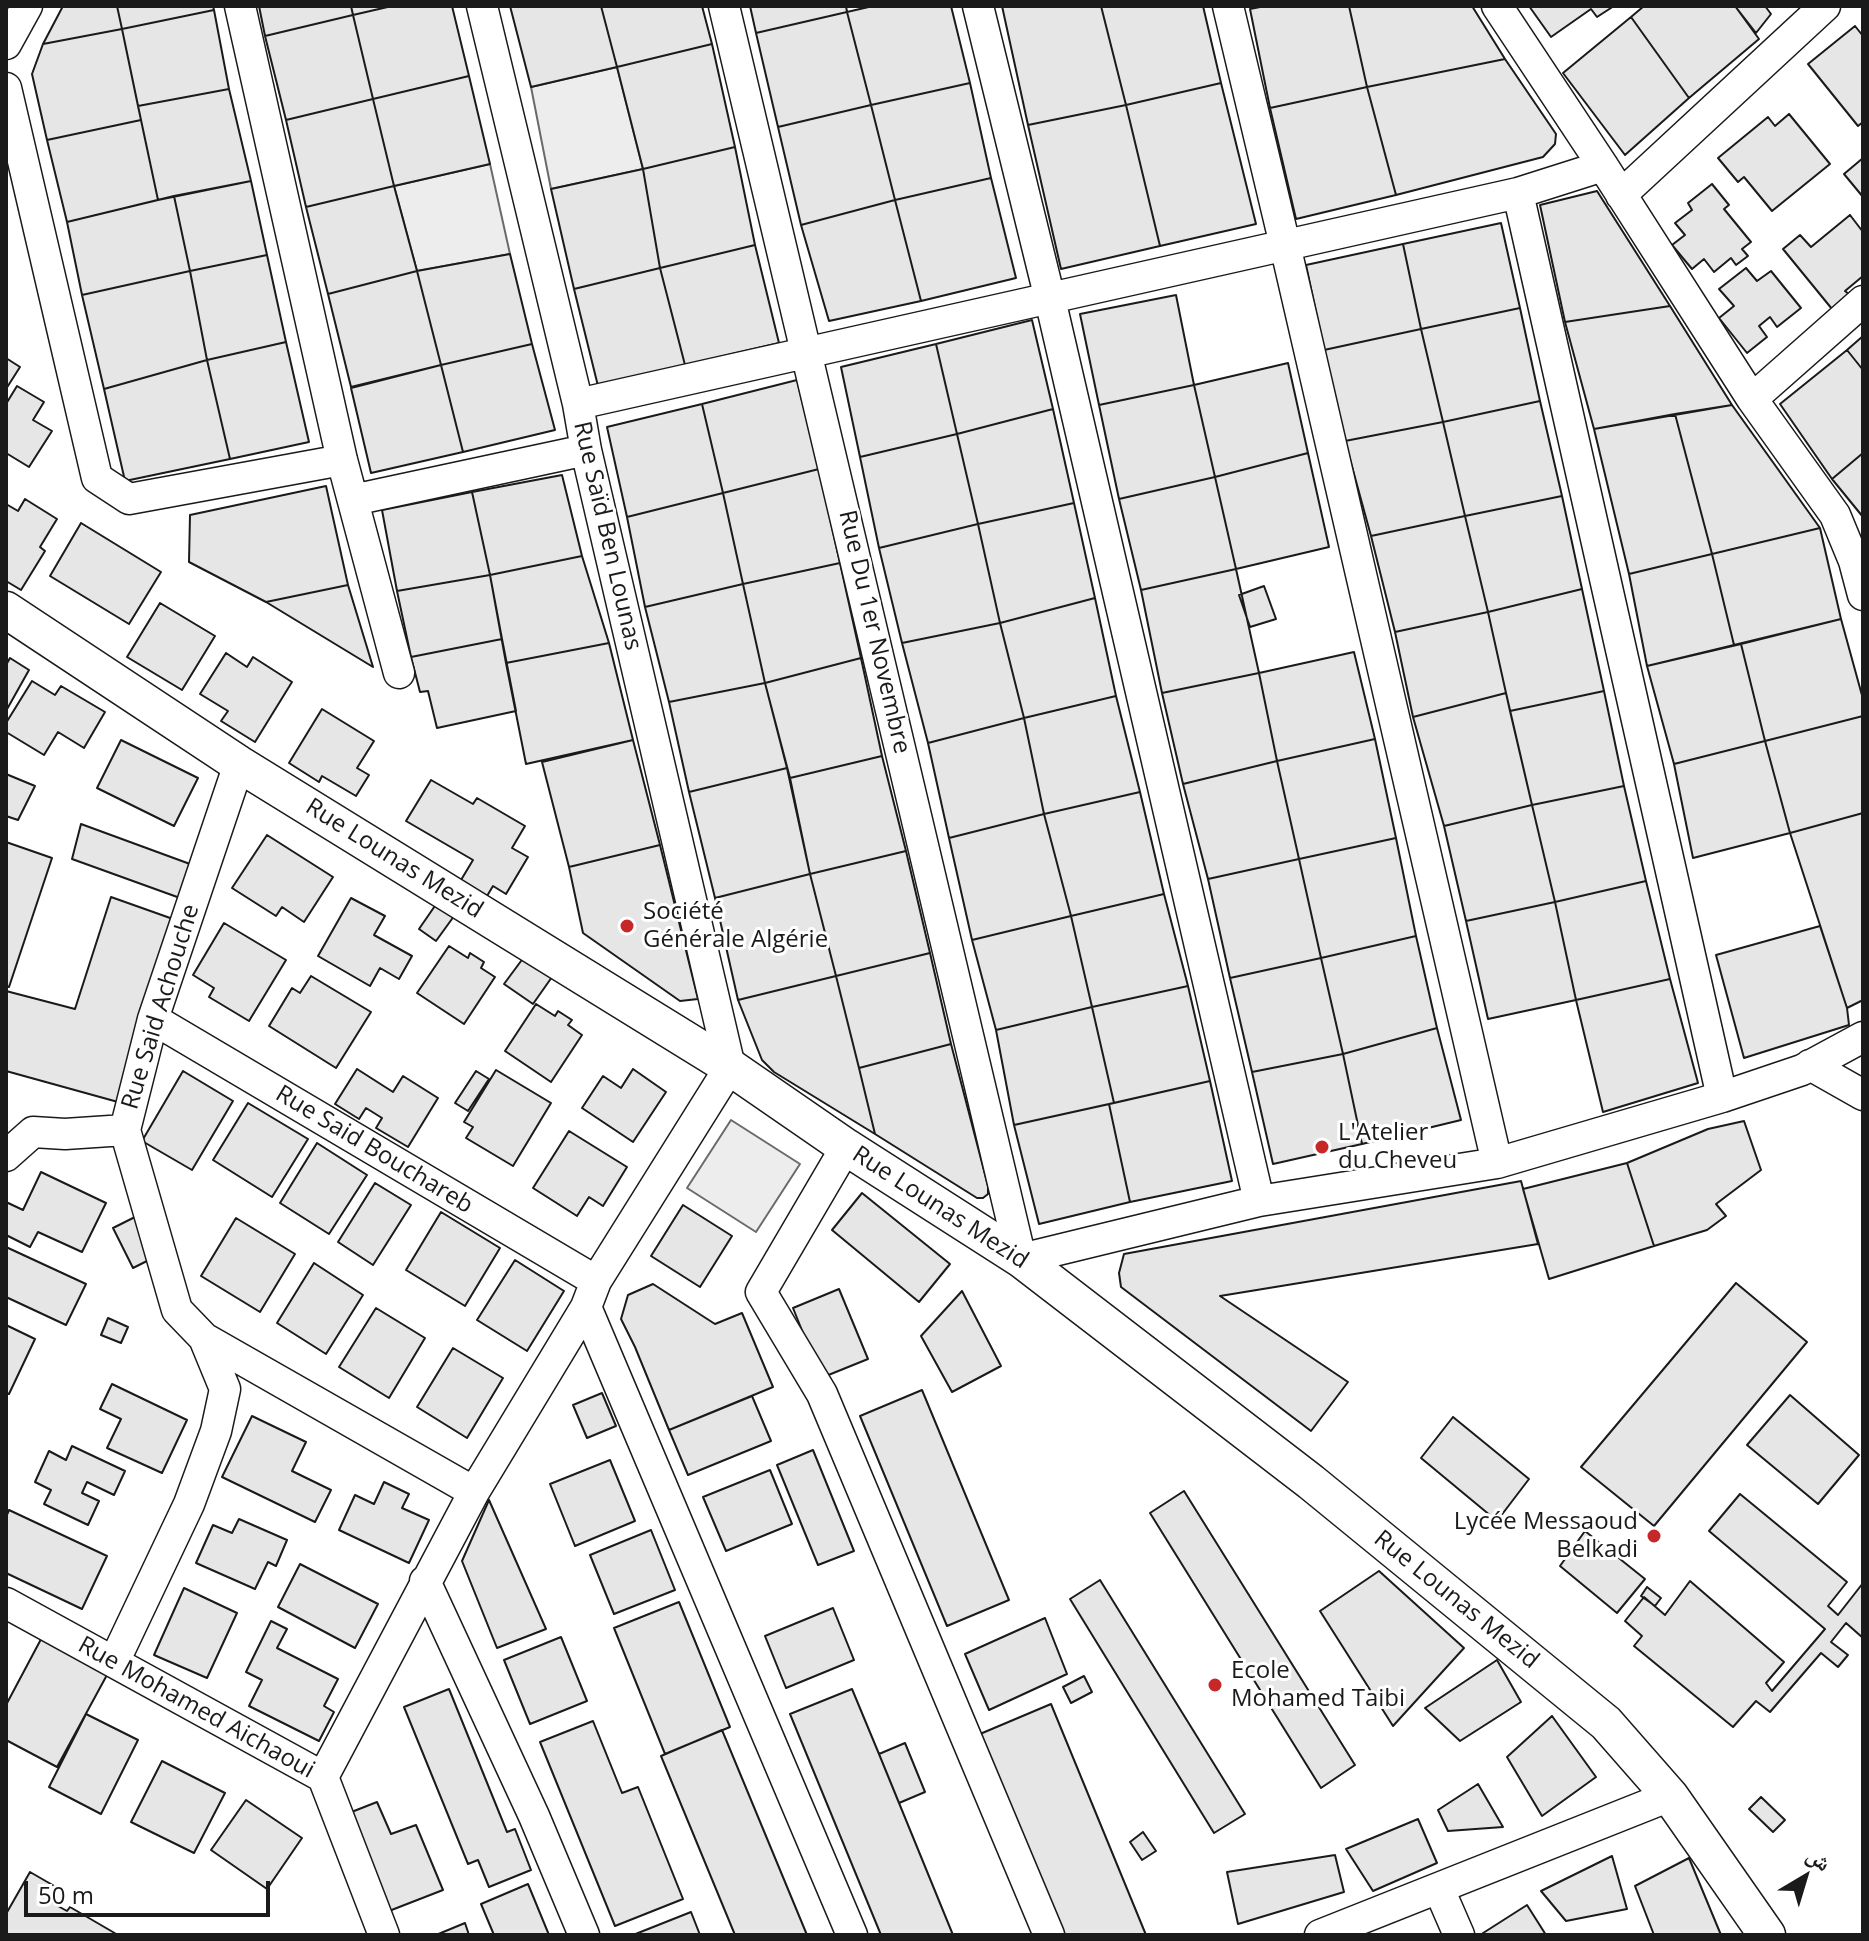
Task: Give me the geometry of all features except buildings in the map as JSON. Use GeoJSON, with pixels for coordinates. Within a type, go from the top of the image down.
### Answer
{"type":"FeatureCollection","features":[{"type":"Feature","properties":{"kind":"street"},"geometry":{"type":"LineString","coordinates":[[6,44],[27,6]]}},
{"type":"Feature","properties":{"kind":"street"},"geometry":{"type":"LineString","coordinates":[[240,6],[342,460],[399,673]]}},
{"type":"Feature","properties":{"kind":"street","name":"Rue Saïd Ben Lounas"},"geometry":{"type":"LineString","coordinates":[[482,6],[578,404],[586,450],[730,1067]]}},
{"type":"Feature","properties":{"kind":"street","name":"Rue Du 1er Novembre"},"geometry":{"type":"LineString","coordinates":[[724,6],[1021,1259]]}},
{"type":"Feature","properties":{"kind":"street"},"geometry":{"type":"LineString","coordinates":[[978,6],[1050,299],[1259,1201]]}},
{"type":"Feature","properties":{"kind":"street"},"geometry":{"type":"LineString","coordinates":[[1228,6],[1497,1163]]}},
{"type":"Feature","properties":{"kind":"street"},"geometry":{"type":"LineString","coordinates":[[1497,6],[1752,399],[1835,515],[1854,561],[1863,595]]}},
{"type":"Feature","properties":{"kind":"street"},"geometry":{"type":"LineString","coordinates":[[1621,195],[1825,6]]}},
{"type":"Feature","properties":{"kind":"street"},"geometry":{"type":"LineString","coordinates":[[6,88],[97,478],[129,499],[342,460]]}},
{"type":"Feature","properties":{"kind":"street"},"geometry":{"type":"LineString","coordinates":[[578,404],[1518,193],[1603,166]]}},
{"type":"Feature","properties":{"kind":"street"},"geometry":{"type":"LineString","coordinates":[[1518,193],[1722,1097]]}},
{"type":"Feature","properties":{"kind":"street"},"geometry":{"type":"LineString","coordinates":[[1752,399],[1863,301]]}},
{"type":"Feature","properties":{"kind":"street"},"geometry":{"type":"LineString","coordinates":[[353,500],[586,450]]}},
{"type":"Feature","properties":{"kind":"street","name":"Rue Lounas Mezid"},"geometry":{"type":"LineString","coordinates":[[6,610],[239,764],[730,1067],[846,1147],[1021,1259],[1311,1482],[1606,1723],[1670,1796],[1767,1935]]}},
{"type":"Feature","properties":{"kind":"street","name":"Rue Said Achouche"},"geometry":{"type":"LineString","coordinates":[[6,1156],[33,1132],[65,1134],[125,1130],[153,1019],[239,764]]}},
{"type":"Feature","properties":{"kind":"street","name":"Rue Said Bouchareb"},"geometry":{"type":"LineString","coordinates":[[153,1019],[591,1294]]}},
{"type":"Feature","properties":{"kind":"street"},"geometry":{"type":"LineString","coordinates":[[1021,1259],[1259,1201],[1497,1163],[1722,1097],[1810,1065],[1863,1037]]}},
{"type":"Feature","properties":{"kind":"street"},"geometry":{"type":"LineString","coordinates":[[1810,1065],[1863,1095]]}},
{"type":"Feature","properties":{"kind":"street"},"geometry":{"type":"LineString","coordinates":[[323,1777],[474,1492],[730,1067]]}},
{"type":"Feature","properties":{"kind":"street"},"geometry":{"type":"LineString","coordinates":[[125,1130],[177,1310],[204,1338],[474,1492]]}},
{"type":"Feature","properties":{"kind":"street"},"geometry":{"type":"LineString","coordinates":[[846,1147],[761,1292],[822,1394],[1049,1935]]}},
{"type":"Feature","properties":{"kind":"street"},"geometry":{"type":"LineString","coordinates":[[591,1294],[852,1935]]}},
{"type":"Feature","properties":{"kind":"street"},"geometry":{"type":"LineString","coordinates":[[114,1662],[189,1504],[216,1431],[225,1389],[204,1338]]}},
{"type":"Feature","properties":{"kind":"street"},"geometry":{"type":"LineString","coordinates":[[425,1581],[534,1816],[584,1935]]}},
{"type":"Feature","properties":{"kind":"street","name":"Rue Mohamed Aichaoui"},"geometry":{"type":"LineString","coordinates":[[6,1603],[323,1777],[384,1935]]}},
{"type":"Feature","properties":{"kind":"street"},"geometry":{"type":"LineString","coordinates":[[1320,1935],[1670,1796]]}},
{"type":"Feature","properties":{"kind":"street"},"geometry":{"type":"LineString","coordinates":[[1439,1889],[1459,1935]]}},
{"type":"Feature","properties":{"kind":"shaded area"},"geometry":{"type":"Polygon","coordinates":[[[617,67],[643,169],[551,189],[531,87],[617,67]]]}},
{"type":"Feature","properties":{"kind":"shaded area"},"geometry":{"type":"Polygon","coordinates":[[[490,164],[510,254],[417,271],[394,186],[490,164]]]}},
{"type":"Feature","properties":{"kind":"shaded area"},"geometry":{"type":"Polygon","coordinates":[[[731,1120],[800,1164],[756,1232],[687,1188],[731,1120]]]}},
{"type":"Feature","properties":{"kind":"place","name":"Société Générale Algérie"},"geometry":{"type":"Point","coordinates":[627,926]}},
{"type":"Feature","properties":{"kind":"place","name":"L'Atelier du Cheveu"},"geometry":{"type":"Point","coordinates":[1322,1147]}},
{"type":"Feature","properties":{"kind":"place","name":"Lycée Messaoud Belkadi"},"geometry":{"type":"Point","coordinates":[1654,1536]}},
{"type":"Feature","properties":{"kind":"place","name":"Ecole Mohamed Taibi"},"geometry":{"type":"Point","coordinates":[1215,1685]}}]}
